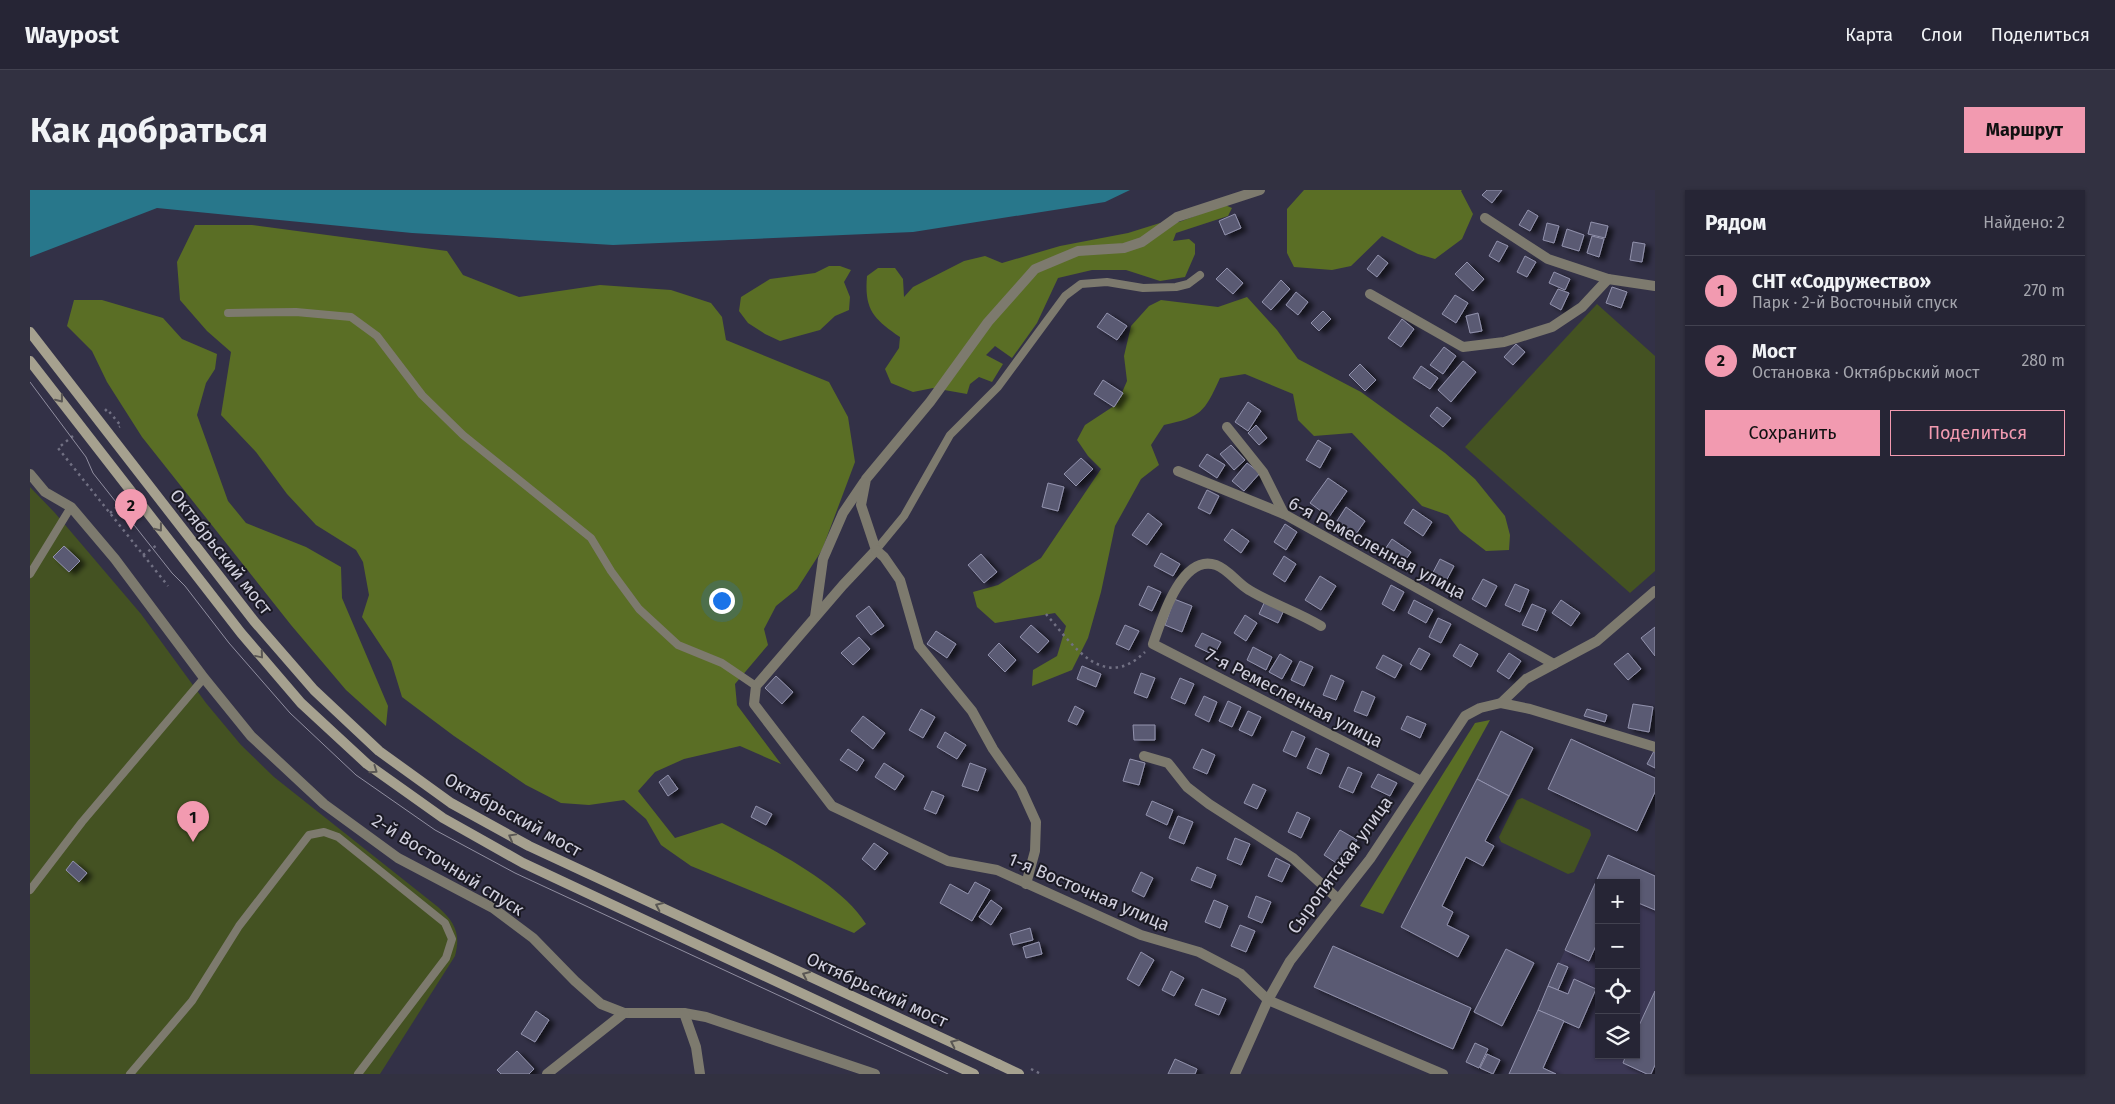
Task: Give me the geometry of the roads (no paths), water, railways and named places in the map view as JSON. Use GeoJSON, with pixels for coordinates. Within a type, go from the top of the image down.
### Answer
{"type":"FeatureCollection","features":[{"type":"Feature","properties":{"kind":"main road","name":"Октябрьский мост"},"geometry":{"type":"LineString","coordinates":[[30,332],[254,622],[314,690],[379,751],[451,803],[529,846],[1019,1074]]}},
{"type":"Feature","properties":{"kind":"main road","name":"Октябрьский мост"},"geometry":{"type":"LineString","coordinates":[[30,361],[241,633],[301,703],[366,764],[443,818],[523,863],[974,1074]]}},
{"type":"Feature","properties":{"kind":"street"},"geometry":{"type":"LineString","coordinates":[[815,617],[823,559],[843,512],[866,479],[930,402],[988,322],[1035,269],[1078,251],[1124,248],[1142,242],[1177,217],[1260,190]]}},
{"type":"Feature","properties":{"kind":"street"},"geometry":{"type":"LineString","coordinates":[[1485,218],[1548,259],[1608,279],[1655,286]]}},
{"type":"Feature","properties":{"kind":"street"},"geometry":{"type":"LineString","coordinates":[[1370,294],[1463,347],[1504,342],[1552,327],[1582,307],[1608,279]]}},
{"type":"Feature","properties":{"kind":"street"},"geometry":{"type":"LineString","coordinates":[[1227,427],[1263,472],[1284,514]]}},
{"type":"Feature","properties":{"kind":"street","name":"6-я Ремесленная улица"},"geometry":{"type":"LineString","coordinates":[[1178,470],[1250,502],[1284,514],[1554,664]]}},
{"type":"Feature","properties":{"kind":"street","name":"2-й Восточный спуск"},"geometry":{"type":"LineString","coordinates":[[30,474],[45,492],[71,507],[115,559],[204,678],[251,736],[324,804],[398,858],[493,908],[533,938],[575,981],[601,1004],[624,1013],[684,1013],[706,1017],[875,1074]]}},
{"type":"Feature","properties":{"kind":"street"},"geometry":{"type":"LineString","coordinates":[[866,479],[861,505],[876,550],[900,580],[919,646],[972,711],[993,749],[1021,790],[1036,822],[1035,851],[1026,884]]}},
{"type":"Feature","properties":{"kind":"street"},"geometry":{"type":"LineString","coordinates":[[756,686],[876,550]]}},
{"type":"Feature","properties":{"kind":"street","name":"7-я Ремесленная улица"},"geometry":{"type":"LineString","coordinates":[[1321,626],[1249,590],[1216,565],[1204,564],[1194,568],[1174,589],[1153,644],[1421,781]]}},
{"type":"Feature","properties":{"kind":"street"},"geometry":{"type":"LineString","coordinates":[[1501,703],[1526,679],[1597,641],[1655,591]]}},
{"type":"Feature","properties":{"kind":"street","name":"1-я Восточная улица"},"geometry":{"type":"LineString","coordinates":[[756,686],[754,704],[832,806],[948,861],[998,870],[1140,935],[1199,952],[1241,974],[1268,1000],[1443,1074]]}},
{"type":"Feature","properties":{"kind":"street"},"geometry":{"type":"LineString","coordinates":[[1501,703],[1530,709],[1655,747]]}},
{"type":"Feature","properties":{"kind":"street","name":"Сыропятская улица"},"geometry":{"type":"LineString","coordinates":[[1235,1074],[1268,1000],[1290,961],[1337,898],[1370,859],[1465,716],[1480,708],[1501,703]]}},
{"type":"Feature","properties":{"kind":"street"},"geometry":{"type":"LineString","coordinates":[[1144,756],[1168,763],[1187,787],[1209,804],[1293,858],[1337,898]]}},
{"type":"Feature","properties":{"kind":"street"},"geometry":{"type":"LineString","coordinates":[[547,1074],[624,1013]]}},
{"type":"Feature","properties":{"kind":"street"},"geometry":{"type":"LineString","coordinates":[[684,1013],[696,1047],[700,1074]]}},
{"type":"Feature","properties":{"kind":"lane"},"geometry":{"type":"LineString","coordinates":[[876,550],[904,516],[950,435],[998,387],[1065,296],[1080,284],[1107,282],[1143,288],[1176,287],[1188,284],[1200,275]]}},
{"type":"Feature","properties":{"kind":"lane"},"geometry":{"type":"LineString","coordinates":[[228,314],[296,312],[351,317],[377,336],[422,395],[463,434],[591,538],[611,571],[639,609],[678,645],[722,663],[756,686]]}},
{"type":"Feature","properties":{"kind":"lane"},"geometry":{"type":"LineString","coordinates":[[30,574],[71,507]]}},
{"type":"Feature","properties":{"kind":"lane"},"geometry":{"type":"LineString","coordinates":[[30,890],[82,822],[204,678]]}},
{"type":"Feature","properties":{"kind":"lane"},"geometry":{"type":"LineString","coordinates":[[130,1074],[192,1001],[239,926],[309,835],[324,832],[338,838],[446,923],[452,939],[446,958],[358,1074]]}},
{"type":"Feature","properties":{"kind":"water"},"geometry":{"type":"Polygon","coordinates":[[[30,190],[1130,190],[1105,202],[913,232],[613,245],[412,233],[157,208],[30,257],[30,190]]]}},
{"type":"Feature","properties":{"kind":"tram line"},"geometry":{"type":"LineString","coordinates":[[30,382],[86,457],[93,473],[229,643],[290,713],[356,775],[435,830],[515,873],[948,1074]]}},
{"type":"Feature","properties":{"kind":"place","name":"Мост"},"geometry":{"type":"Point","coordinates":[131,530]}},
{"type":"Feature","properties":{"kind":"place","name":"СНТ «Содружество»"},"geometry":{"type":"Point","coordinates":[193,842]}}]}
